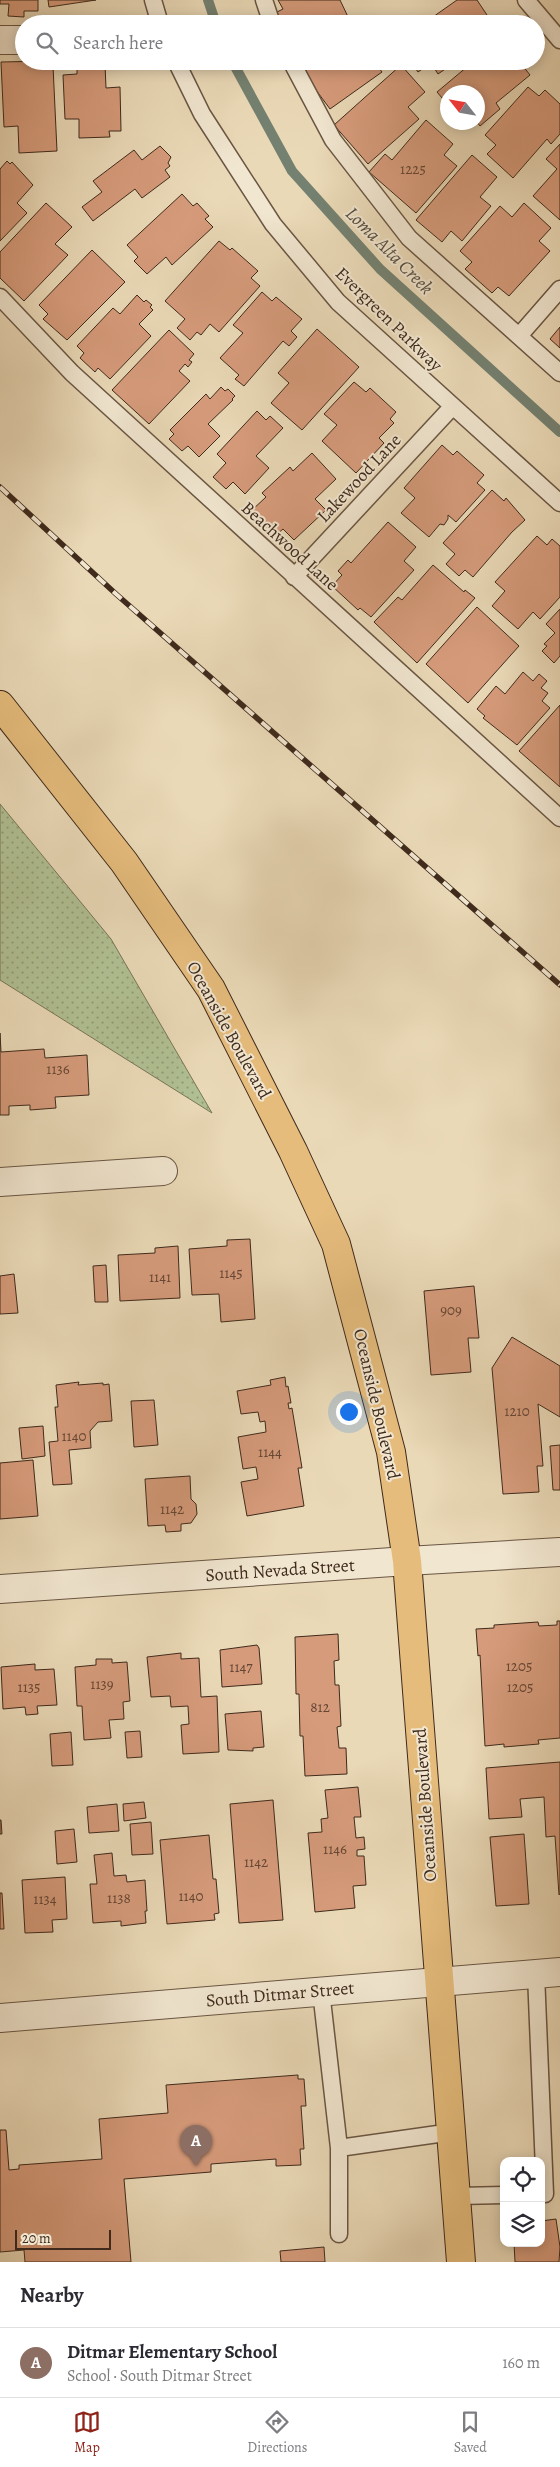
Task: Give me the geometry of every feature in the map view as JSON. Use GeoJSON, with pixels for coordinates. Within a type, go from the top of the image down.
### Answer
{"type":"FeatureCollection","features":[{"type":"Feature","properties":{"kind":"main road","name":"Oceanside Boulevard"},"geometry":{"type":"LineString","coordinates":[[0,705],[124,862],[211,989],[294,1151],[336,1244],[391,1452],[407,1561],[438,1981],[458,2196],[461,2262]]}},
{"type":"Feature","properties":{"kind":"street"},"geometry":{"type":"LineString","coordinates":[[0,40],[15,40]]}},
{"type":"Feature","properties":{"kind":"street"},"geometry":{"type":"LineString","coordinates":[[0,1182],[163,1171]]}},
{"type":"Feature","properties":{"kind":"street","name":"South Nevada Street"},"geometry":{"type":"LineString","coordinates":[[0,1589],[560,1552]]}},
{"type":"Feature","properties":{"kind":"street","name":"South Ditmar Street"},"geometry":{"type":"LineString","coordinates":[[0,2018],[548,1973]]}},
{"type":"Feature","properties":{"kind":"lane"},"geometry":{"type":"LineString","coordinates":[[154,0],[158,15]]}},
{"type":"Feature","properties":{"kind":"lane"},"geometry":{"type":"LineString","coordinates":[[264,0],[269,15]]}},
{"type":"Feature","properties":{"kind":"lane"},"geometry":{"type":"LineString","coordinates":[[526,0],[539,15]]}},
{"type":"Feature","properties":{"kind":"lane"},"geometry":{"type":"LineString","coordinates":[[545,22],[560,40]]}},
{"type":"Feature","properties":{"kind":"lane","name":"Evergreen Parkway"},"geometry":{"type":"LineString","coordinates":[[180,70],[202,114],[273,224],[338,302],[560,503]]}},
{"type":"Feature","properties":{"kind":"lane"},"geometry":{"type":"LineString","coordinates":[[296,70],[333,140],[409,238],[560,372]]}},
{"type":"Feature","properties":{"kind":"lane"},"geometry":{"type":"LineString","coordinates":[[518,336],[560,289]]}},
{"type":"Feature","properties":{"kind":"lane","name":"Beachwood Lane"},"geometry":{"type":"LineString","coordinates":[[0,297],[72,373],[560,818]]}},
{"type":"Feature","properties":{"kind":"lane","name":"Lakewood Lane"},"geometry":{"type":"LineString","coordinates":[[294,577],[452,407]]}},
{"type":"Feature","properties":{"kind":"lane"},"geometry":{"type":"LineString","coordinates":[[548,1973],[549,2194]]}},
{"type":"Feature","properties":{"kind":"lane"},"geometry":{"type":"LineString","coordinates":[[321,1991],[339,2148],[339,2234]]}},
{"type":"Feature","properties":{"kind":"lane"},"geometry":{"type":"LineString","coordinates":[[339,2148],[452,2132]]}},
{"type":"Feature","properties":{"kind":"lane"},"geometry":{"type":"LineString","coordinates":[[458,2196],[500,2195]]}},
{"type":"Feature","properties":{"kind":"green space"},"geometry":{"type":"Polygon","coordinates":[[[0,804],[111,939],[212,1113],[0,980],[0,804]]]}},
{"type":"Feature","properties":{"kind":"building"},"geometry":{"type":"Polygon","coordinates":[[[0,0],[38,0],[38,11],[24,11],[24,15],[8,16],[9,4],[0,4],[0,0]]]}},
{"type":"Feature","properties":{"kind":"building"},"geometry":{"type":"Polygon","coordinates":[[[48,0],[96,0],[49,7],[48,0]]]}},
{"type":"Feature","properties":{"kind":"building"},"geometry":{"type":"Polygon","coordinates":[[[278,0],[340,0],[347,15],[278,15],[277,12],[283,9],[278,0]]]}},
{"type":"Feature","properties":{"kind":"building"},"geometry":{"type":"Polygon","coordinates":[[[457,0],[477,0],[487,15],[436,15],[457,0]]]}},
{"type":"Feature","properties":{"kind":"building"},"geometry":{"type":"Polygon","coordinates":[[[1,62],[15,62],[15,70],[53,70],[57,151],[19,153],[18,126],[4,127],[1,62]]]}},
{"type":"Feature","properties":{"kind":"building"},"geometry":{"type":"Polygon","coordinates":[[[77,70],[105,70],[106,88],[120,87],[121,131],[109,131],[110,137],[79,138],[79,119],[65,119],[63,75],[77,74],[77,70]]]}},
{"type":"Feature","properties":{"kind":"building"},"geometry":{"type":"Polygon","coordinates":[[[301,70],[380,70],[382,72],[330,109],[301,70]]]}},
{"type":"Feature","properties":{"kind":"building"},"geometry":{"type":"Polygon","coordinates":[[[395,70],[405,70],[425,92],[408,107],[419,119],[368,164],[334,125],[395,70]]]}},
{"type":"Feature","properties":{"kind":"building"},"geometry":{"type":"Polygon","coordinates":[[[435,70],[444,70],[438,74],[435,70]]]}},
{"type":"Feature","properties":{"kind":"building"},"geometry":{"type":"Polygon","coordinates":[[[463,70],[526,70],[530,75],[496,103],[500,109],[485,122],[485,85],[445,85],[463,70]]]}},
{"type":"Feature","properties":{"kind":"building"},"geometry":{"type":"Polygon","coordinates":[[[528,87],[539,96],[545,90],[560,104],[560,134],[551,144],[547,139],[513,178],[487,154],[496,145],[485,135],[528,87]]]}},
{"type":"Feature","properties":{"kind":"building"},"geometry":{"type":"Polygon","coordinates":[[[426,120],[453,144],[444,155],[457,166],[416,213],[369,172],[385,154],[392,160],[426,120]]]}},
{"type":"Feature","properties":{"kind":"building"},"geometry":{"type":"Polygon","coordinates":[[[560,144],[560,220],[533,196],[557,169],[546,159],[560,144]]]}},
{"type":"Feature","properties":{"kind":"building"},"geometry":{"type":"Polygon","coordinates":[[[160,146],[171,157],[168,163],[170,166],[165,170],[170,177],[142,198],[135,189],[93,221],[82,207],[102,192],[93,181],[134,150],[142,160],[160,146]]]}},
{"type":"Feature","properties":{"kind":"building"},"geometry":{"type":"Polygon","coordinates":[[[472,155],[497,177],[480,197],[491,206],[462,241],[451,231],[442,242],[416,220],[472,155]]]}},
{"type":"Feature","properties":{"kind":"building"},"geometry":{"type":"Polygon","coordinates":[[[7,161],[10,164],[12,162],[33,185],[17,203],[27,213],[0,241],[0,169],[7,161]]]}},
{"type":"Feature","properties":{"kind":"building"},"geometry":{"type":"Polygon","coordinates":[[[182,194],[193,206],[197,203],[209,216],[205,219],[213,227],[172,265],[166,257],[147,274],[134,261],[138,257],[127,245],[182,194]]]}},
{"type":"Feature","properties":{"kind":"building"},"geometry":{"type":"Polygon","coordinates":[[[46,203],[72,227],[55,244],[68,255],[24,301],[0,278],[0,252],[46,203]]]}},
{"type":"Feature","properties":{"kind":"building"},"geometry":{"type":"Polygon","coordinates":[[[524,203],[551,228],[539,241],[550,251],[509,296],[498,287],[492,293],[465,269],[472,262],[460,251],[500,206],[512,217],[524,203]]]}},
{"type":"Feature","properties":{"kind":"building"},"geometry":{"type":"Polygon","coordinates":[[[219,241],[230,250],[232,248],[258,271],[251,278],[260,286],[219,332],[210,324],[201,335],[197,332],[190,340],[177,328],[185,319],[165,301],[219,241]]]}},
{"type":"Feature","properties":{"kind":"building"},"geometry":{"type":"Polygon","coordinates":[[[92,250],[125,282],[67,340],[43,319],[48,314],[39,305],[92,250]]]}},
{"type":"Feature","properties":{"kind":"building"},"geometry":{"type":"Polygon","coordinates":[[[262,292],[272,301],[276,297],[302,319],[291,331],[297,337],[289,346],[283,341],[244,386],[235,379],[239,375],[220,358],[243,333],[233,325],[262,292]]]}},
{"type":"Feature","properties":{"kind":"building"},"geometry":{"type":"Polygon","coordinates":[[[137,295],[144,302],[146,300],[152,305],[150,307],[153,310],[139,324],[151,336],[110,379],[98,368],[95,372],[80,358],[84,353],[77,346],[113,308],[120,314],[137,295]]]}},
{"type":"Feature","properties":{"kind":"building"},"geometry":{"type":"Polygon","coordinates":[[[560,327],[560,348],[550,339],[560,327]]]}},
{"type":"Feature","properties":{"kind":"building"},"geometry":{"type":"Polygon","coordinates":[[[317,329],[359,367],[302,430],[271,403],[289,383],[278,373],[317,329]]]}},
{"type":"Feature","properties":{"kind":"building"},"geometry":{"type":"Polygon","coordinates":[[[169,330],[194,354],[189,360],[192,362],[188,367],[185,364],[179,371],[190,381],[149,424],[112,390],[169,330]]]}},
{"type":"Feature","properties":{"kind":"building"},"geometry":{"type":"Polygon","coordinates":[[[354,382],[366,392],[370,388],[396,412],[390,419],[394,423],[379,438],[384,443],[356,473],[322,441],[337,425],[324,414],[354,382]]]}},
{"type":"Feature","properties":{"kind":"building"},"geometry":{"type":"Polygon","coordinates":[[[221,387],[225,391],[228,389],[235,396],[208,424],[220,436],[199,457],[188,446],[182,451],[169,439],[174,434],[170,430],[206,394],[210,399],[221,387]]]}},
{"type":"Feature","properties":{"kind":"building"},"geometry":{"type":"Polygon","coordinates":[[[257,411],[266,420],[270,416],[283,428],[256,456],[269,468],[245,494],[233,482],[226,489],[213,477],[226,463],[217,454],[257,411]]]}},
{"type":"Feature","properties":{"kind":"building"},"geometry":{"type":"Polygon","coordinates":[[[442,445],[453,455],[457,451],[484,475],[477,483],[485,490],[456,522],[448,515],[444,525],[440,524],[429,537],[401,513],[415,498],[404,488],[442,445]]]}},
{"type":"Feature","properties":{"kind":"building"},"geometry":{"type":"Polygon","coordinates":[[[312,453],[336,479],[315,499],[326,510],[294,540],[283,529],[275,536],[251,511],[266,497],[262,493],[290,467],[293,471],[312,453]]]}},
{"type":"Feature","properties":{"kind":"building"},"geometry":{"type":"Polygon","coordinates":[[[492,490],[504,501],[506,498],[525,520],[512,532],[473,577],[465,570],[459,576],[446,564],[455,554],[443,543],[492,490]]]}},
{"type":"Feature","properties":{"kind":"building"},"geometry":{"type":"Polygon","coordinates":[[[388,522],[416,547],[404,561],[414,570],[371,617],[360,608],[358,610],[332,586],[342,575],[338,571],[348,560],[351,563],[388,522]]]}},
{"type":"Feature","properties":{"kind":"building"},"geometry":{"type":"Polygon","coordinates":[[[537,536],[547,545],[552,539],[560,546],[560,597],[540,619],[533,612],[518,629],[492,606],[505,591],[495,582],[537,536]]]}},
{"type":"Feature","properties":{"kind":"building"},"geometry":{"type":"Polygon","coordinates":[[[433,565],[464,592],[465,590],[475,598],[417,663],[374,622],[398,597],[402,600],[433,565]]]}},
{"type":"Feature","properties":{"kind":"building"},"geometry":{"type":"Polygon","coordinates":[[[477,607],[519,646],[468,703],[426,664],[477,607]]]}},
{"type":"Feature","properties":{"kind":"building"},"geometry":{"type":"Polygon","coordinates":[[[560,609],[560,656],[554,663],[542,651],[547,646],[544,644],[555,633],[546,624],[560,609]]]}},
{"type":"Feature","properties":{"kind":"building"},"geometry":{"type":"Polygon","coordinates":[[[523,672],[533,681],[539,674],[547,681],[541,688],[548,693],[542,701],[550,708],[517,745],[483,718],[485,716],[477,709],[496,686],[505,694],[523,672]]]}},
{"type":"Feature","properties":{"kind":"building"},"geometry":{"type":"Polygon","coordinates":[[[560,705],[560,787],[519,751],[560,705]]]}},
{"type":"Feature","properties":{"kind":"building"},"geometry":{"type":"Polygon","coordinates":[[[0,1033],[1,1052],[44,1049],[45,1058],[87,1055],[89,1095],[55,1097],[56,1108],[30,1110],[30,1105],[9,1106],[9,1115],[0,1115],[0,1033]]]}},
{"type":"Feature","properties":{"kind":"building"},"geometry":{"type":"Polygon","coordinates":[[[250,1239],[255,1319],[221,1322],[219,1294],[192,1295],[189,1249],[227,1246],[227,1240],[250,1239]]]}},
{"type":"Feature","properties":{"kind":"building"},"geometry":{"type":"Polygon","coordinates":[[[178,1246],[180,1298],[120,1301],[118,1255],[155,1253],[155,1248],[178,1246]]]}},
{"type":"Feature","properties":{"kind":"building"},"geometry":{"type":"Polygon","coordinates":[[[106,1265],[108,1302],[95,1302],[93,1266],[106,1265]]]}},
{"type":"Feature","properties":{"kind":"building"},"geometry":{"type":"Polygon","coordinates":[[[14,1274],[18,1313],[0,1314],[0,1276],[14,1274]]]}},
{"type":"Feature","properties":{"kind":"building"},"geometry":{"type":"Polygon","coordinates":[[[474,1286],[479,1338],[468,1338],[471,1372],[431,1375],[424,1291],[474,1286]]]}},
{"type":"Feature","properties":{"kind":"building"},"geometry":{"type":"Polygon","coordinates":[[[512,1337],[560,1366],[560,1417],[538,1404],[543,1466],[537,1466],[539,1492],[503,1494],[492,1368],[512,1337]]]}},
{"type":"Feature","properties":{"kind":"building"},"geometry":{"type":"Polygon","coordinates":[[[285,1377],[291,1403],[288,1403],[289,1409],[292,1408],[302,1468],[298,1468],[304,1506],[247,1516],[241,1482],[258,1479],[256,1467],[243,1469],[238,1437],[266,1432],[265,1421],[260,1422],[258,1412],[241,1414],[237,1391],[271,1385],[270,1380],[285,1377]]]}},
{"type":"Feature","properties":{"kind":"building"},"geometry":{"type":"Polygon","coordinates":[[[79,1382],[78,1385],[109,1384],[112,1421],[98,1422],[90,1431],[91,1448],[69,1450],[72,1484],[53,1485],[49,1442],[58,1441],[55,1407],[58,1407],[56,1385],[79,1382]]]}},
{"type":"Feature","properties":{"kind":"building"},"geometry":{"type":"Polygon","coordinates":[[[154,1400],[158,1445],[134,1447],[131,1401],[154,1400]]]}},
{"type":"Feature","properties":{"kind":"building"},"geometry":{"type":"Polygon","coordinates":[[[43,1426],[45,1456],[22,1459],[19,1428],[43,1426]]]}},
{"type":"Feature","properties":{"kind":"building"},"geometry":{"type":"Polygon","coordinates":[[[560,1445],[560,1490],[553,1490],[550,1446],[560,1445]]]}},
{"type":"Feature","properties":{"kind":"building"},"geometry":{"type":"Polygon","coordinates":[[[33,1460],[38,1516],[0,1519],[0,1463],[33,1460]]]}},
{"type":"Feature","properties":{"kind":"building"},"geometry":{"type":"Polygon","coordinates":[[[190,1476],[191,1499],[196,1504],[197,1514],[191,1523],[181,1524],[181,1531],[166,1532],[165,1525],[148,1526],[145,1479],[190,1476]]]}},
{"type":"Feature","properties":{"kind":"building"},"geometry":{"type":"Polygon","coordinates":[[[557,1621],[560,1621],[560,1738],[538,1740],[539,1744],[504,1747],[504,1744],[485,1746],[480,1655],[478,1656],[476,1629],[494,1628],[494,1625],[538,1622],[539,1626],[557,1625],[557,1621]]]}},
{"type":"Feature","properties":{"kind":"building"},"geometry":{"type":"Polygon","coordinates":[[[338,1634],[339,1660],[334,1661],[335,1685],[339,1685],[341,1726],[337,1727],[339,1748],[346,1748],[347,1774],[305,1776],[303,1736],[300,1736],[299,1694],[296,1694],[295,1637],[338,1634]]]}},
{"type":"Feature","properties":{"kind":"building"},"geometry":{"type":"Polygon","coordinates":[[[257,1645],[259,1648],[262,1684],[222,1687],[220,1650],[257,1645]]]}},
{"type":"Feature","properties":{"kind":"building"},"geometry":{"type":"Polygon","coordinates":[[[181,1653],[181,1659],[199,1658],[201,1697],[217,1696],[219,1752],[183,1754],[181,1725],[189,1724],[188,1706],[171,1707],[170,1696],[151,1697],[147,1657],[181,1653]]]}},
{"type":"Feature","properties":{"kind":"building"},"geometry":{"type":"Polygon","coordinates":[[[96,1659],[112,1659],[112,1663],[127,1662],[130,1701],[123,1702],[124,1719],[109,1720],[111,1738],[84,1740],[82,1706],[77,1706],[75,1667],[96,1665],[96,1659]]]}},
{"type":"Feature","properties":{"kind":"building"},"geometry":{"type":"Polygon","coordinates":[[[35,1664],[35,1670],[54,1669],[57,1705],[37,1706],[38,1714],[26,1715],[25,1707],[3,1709],[1,1667],[35,1664]]]}},
{"type":"Feature","properties":{"kind":"building"},"geometry":{"type":"Polygon","coordinates":[[[261,1711],[264,1747],[253,1748],[253,1751],[228,1750],[225,1714],[261,1711]]]}},
{"type":"Feature","properties":{"kind":"building"},"geometry":{"type":"Polygon","coordinates":[[[140,1731],[142,1757],[127,1758],[125,1732],[140,1731]]]}},
{"type":"Feature","properties":{"kind":"building"},"geometry":{"type":"Polygon","coordinates":[[[71,1732],[73,1765],[52,1766],[50,1734],[71,1732]]]}},
{"type":"Feature","properties":{"kind":"building"},"geometry":{"type":"Polygon","coordinates":[[[560,1762],[559,1895],[555,1836],[546,1837],[544,1797],[520,1799],[522,1817],[489,1819],[486,1768],[560,1762]]]}},
{"type":"Feature","properties":{"kind":"building"},"geometry":{"type":"Polygon","coordinates":[[[358,1787],[361,1817],[354,1817],[356,1838],[364,1837],[365,1849],[357,1850],[357,1856],[364,1856],[366,1885],[353,1886],[355,1908],[315,1912],[308,1833],[322,1832],[321,1819],[328,1818],[325,1790],[358,1787]]]}},
{"type":"Feature","properties":{"kind":"building"},"geometry":{"type":"Polygon","coordinates":[[[273,1800],[283,1920],[239,1923],[230,1804],[273,1800]]]}},
{"type":"Feature","properties":{"kind":"building"},"geometry":{"type":"Polygon","coordinates":[[[144,1802],[146,1818],[124,1821],[123,1804],[144,1802]]]}},
{"type":"Feature","properties":{"kind":"building"},"geometry":{"type":"Polygon","coordinates":[[[117,1804],[119,1831],[89,1833],[87,1807],[117,1804]]]}},
{"type":"Feature","properties":{"kind":"building"},"geometry":{"type":"Polygon","coordinates":[[[1,1820],[2,1834],[0,1834],[1,1820]]]}},
{"type":"Feature","properties":{"kind":"building"},"geometry":{"type":"Polygon","coordinates":[[[151,1822],[153,1854],[132,1855],[130,1824],[151,1822]]]}},
{"type":"Feature","properties":{"kind":"building"},"geometry":{"type":"Polygon","coordinates":[[[74,1829],[77,1862],[57,1864],[55,1831],[74,1829]]]}},
{"type":"Feature","properties":{"kind":"building"},"geometry":{"type":"Polygon","coordinates":[[[524,1834],[529,1904],[496,1906],[490,1837],[524,1834]]]}},
{"type":"Feature","properties":{"kind":"building"},"geometry":{"type":"Polygon","coordinates":[[[209,1835],[213,1879],[216,1879],[219,1913],[214,1914],[215,1920],[167,1924],[160,1840],[209,1835]]]}},
{"type":"Feature","properties":{"kind":"building"},"geometry":{"type":"Polygon","coordinates":[[[112,1853],[114,1876],[126,1875],[127,1882],[145,1880],[146,1923],[121,1926],[121,1921],[93,1923],[90,1884],[97,1884],[94,1855],[112,1853]]]}},
{"type":"Feature","properties":{"kind":"building"},"geometry":{"type":"Polygon","coordinates":[[[65,1877],[67,1919],[52,1920],[53,1932],[25,1933],[22,1880],[65,1877]]]}},
{"type":"Feature","properties":{"kind":"building"},"geometry":{"type":"Polygon","coordinates":[[[0,1893],[2,1893],[4,1929],[0,1929],[0,1893]]]}},
{"type":"Feature","properties":{"kind":"building"},"geometry":{"type":"Polygon","coordinates":[[[298,2075],[298,2079],[304,2079],[306,2106],[301,2106],[304,2149],[300,2149],[301,2165],[276,2166],[276,2159],[211,2164],[211,2172],[124,2179],[131,2262],[25,2262],[24,2250],[0,2252],[0,2130],[6,2130],[9,2170],[19,2169],[19,2165],[102,2159],[99,2119],[168,2113],[166,2085],[298,2075]]]}},
{"type":"Feature","properties":{"kind":"building"},"geometry":{"type":"Polygon","coordinates":[[[556,2219],[560,2247],[559,2262],[515,2262],[514,2247],[545,2247],[545,2220],[556,2219]]]}},
{"type":"Feature","properties":{"kind":"building"},"geometry":{"type":"Polygon","coordinates":[[[324,2247],[325,2262],[281,2262],[280,2251],[324,2247]]]}},
{"type":"Feature","properties":{"kind":"waterway","name":"Loma Alta Creek"},"geometry":{"type":"LineString","coordinates":[[208,0],[213,15]]}},
{"type":"Feature","properties":{"kind":"waterway","name":"Loma Alta Creek"},"geometry":{"type":"LineString","coordinates":[[237,70],[292,171],[380,269],[560,432]]}},
{"type":"Feature","properties":{"kind":"railway"},"geometry":{"type":"LineString","coordinates":[[0,487],[116,594],[560,985]]}},
{"type":"Feature","properties":{"kind":"place","name":"Ditmar Elementary School"},"geometry":{"type":"Point","coordinates":[196,2166]}}]}
